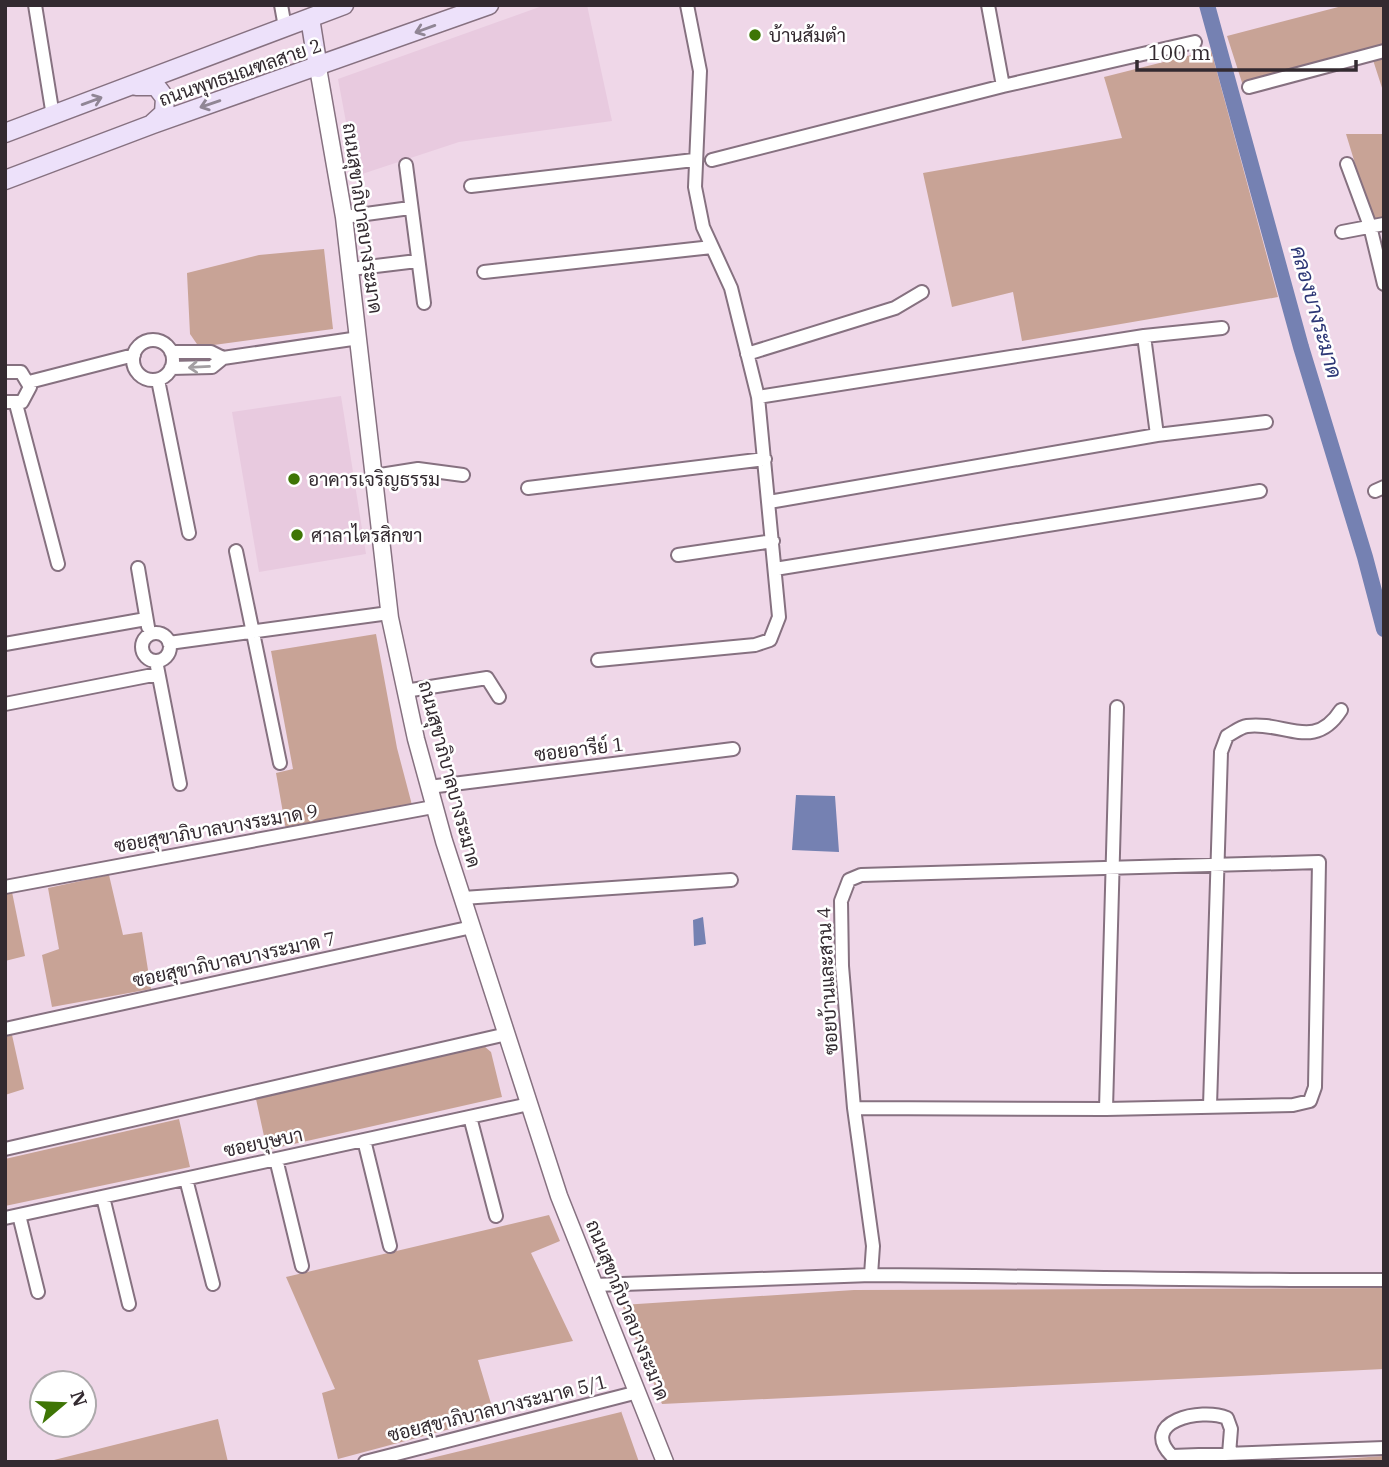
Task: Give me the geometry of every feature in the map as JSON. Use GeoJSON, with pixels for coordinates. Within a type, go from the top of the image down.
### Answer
{"type":"FeatureCollection","features":[{"type":"Feature","properties":{"kind":"main road","name":"ถนนพุทธมณฑลสาย 2"},"geometry":{"type":"LineString","coordinates":[[5,132],[344,5]]}},
{"type":"Feature","properties":{"kind":"main road","name":"ถนนพุทธมณฑลสาย 2"},"geometry":{"type":"LineString","coordinates":[[5,180],[153,124],[318,68],[489,5]]}},
{"type":"Feature","properties":{"kind":"main road"},"geometry":{"type":"LineString","coordinates":[[310,18],[318,68]]}},
{"type":"Feature","properties":{"kind":"main road"},"geometry":{"type":"LineString","coordinates":[[132,86],[148,84],[162,90],[167,106],[153,124]]}},
{"type":"Feature","properties":{"kind":"street"},"geometry":{"type":"LineString","coordinates":[[35,5],[53,116]]}},
{"type":"Feature","properties":{"kind":"street"},"geometry":{"type":"LineString","coordinates":[[281,5],[285,27]]}},
{"type":"Feature","properties":{"kind":"street"},"geometry":{"type":"LineString","coordinates":[[598,660],[755,645],[771,640],[779,617],[758,397],[731,288],[700,214],[694,160],[700,71],[687,5]]}},
{"type":"Feature","properties":{"kind":"street"},"geometry":{"type":"LineString","coordinates":[[988,5],[1003,86]]}},
{"type":"Feature","properties":{"kind":"street"},"geometry":{"type":"LineString","coordinates":[[712,160],[1003,86],[1195,42]]}},
{"type":"Feature","properties":{"kind":"street"},"geometry":{"type":"LineString","coordinates":[[1250,88],[1384,51]]}},
{"type":"Feature","properties":{"kind":"street","name":"ถนนสุขาภิบาลบางระมาด"},"geometry":{"type":"LineString","coordinates":[[318,68],[351,269],[389,613],[433,807],[559,1195],[666,1462]]}},
{"type":"Feature","properties":{"kind":"street"},"geometry":{"type":"LineString","coordinates":[[471,186],[694,160]]}},
{"type":"Feature","properties":{"kind":"street"},"geometry":{"type":"LineString","coordinates":[[1347,164],[1370,226],[1384,284]]}},
{"type":"Feature","properties":{"kind":"street"},"geometry":{"type":"LineString","coordinates":[[406,165],[424,303]]}},
{"type":"Feature","properties":{"kind":"street"},"geometry":{"type":"LineString","coordinates":[[344,217],[410,208]]}},
{"type":"Feature","properties":{"kind":"street"},"geometry":{"type":"LineString","coordinates":[[1342,232],[1384,224]]}},
{"type":"Feature","properties":{"kind":"street"},"geometry":{"type":"LineString","coordinates":[[485,272],[712,247]]}},
{"type":"Feature","properties":{"kind":"street"},"geometry":{"type":"LineString","coordinates":[[351,269],[417,261]]}},
{"type":"Feature","properties":{"kind":"street"},"geometry":{"type":"LineString","coordinates":[[747,354],[895,308],[922,292]]}},
{"type":"Feature","properties":{"kind":"street"},"geometry":{"type":"LineString","coordinates":[[758,397],[1144,336],[1222,328]]}},
{"type":"Feature","properties":{"kind":"street"},"geometry":{"type":"LineString","coordinates":[[1144,336],[1157,435]]}},
{"type":"Feature","properties":{"kind":"street"},"geometry":{"type":"LineString","coordinates":[[158,380],[172,369],[212,367],[223,358],[359,338]]}},
{"type":"Feature","properties":{"kind":"street"},"geometry":{"type":"LineString","coordinates":[[158,380],[139,374],[135,369],[134,355],[140,345],[152,340],[163,343],[171,352],[172,369]]}},
{"type":"Feature","properties":{"kind":"street"},"geometry":{"type":"LineString","coordinates":[[171,352],[211,352],[223,358]]}},
{"type":"Feature","properties":{"kind":"street"},"geometry":{"type":"LineString","coordinates":[[29,382],[134,355]]}},
{"type":"Feature","properties":{"kind":"street"},"geometry":{"type":"LineString","coordinates":[[5,372],[21,372],[29,382],[29,393],[11,403],[58,564]]}},
{"type":"Feature","properties":{"kind":"street"},"geometry":{"type":"LineString","coordinates":[[158,380],[189,533]]}},
{"type":"Feature","properties":{"kind":"street"},"geometry":{"type":"LineString","coordinates":[[769,502],[1157,435],[1266,422]]}},
{"type":"Feature","properties":{"kind":"street"},"geometry":{"type":"LineString","coordinates":[[528,488],[765,459]]}},
{"type":"Feature","properties":{"kind":"street"},"geometry":{"type":"LineString","coordinates":[[374,476],[418,469],[463,475]]}},
{"type":"Feature","properties":{"kind":"street"},"geometry":{"type":"LineString","coordinates":[[775,569],[1260,491]]}},
{"type":"Feature","properties":{"kind":"street"},"geometry":{"type":"LineString","coordinates":[[678,555],[773,541]]}},
{"type":"Feature","properties":{"kind":"street"},"geometry":{"type":"LineString","coordinates":[[236,551],[280,763]]}},
{"type":"Feature","properties":{"kind":"street"},"geometry":{"type":"LineString","coordinates":[[138,568],[149,635]]}},
{"type":"Feature","properties":{"kind":"street"},"geometry":{"type":"LineString","coordinates":[[169,643],[389,613]]}},
{"type":"Feature","properties":{"kind":"street"},"geometry":{"type":"LineString","coordinates":[[5,644],[146,619]]}},
{"type":"Feature","properties":{"kind":"street"},"geometry":{"type":"LineString","coordinates":[[5,704],[157,667],[167,656],[169,643],[163,636],[149,635]]}},
{"type":"Feature","properties":{"kind":"street"},"geometry":{"type":"LineString","coordinates":[[149,635],[143,642],[142,651],[157,667],[180,784]]}},
{"type":"Feature","properties":{"kind":"street"},"geometry":{"type":"LineString","coordinates":[[405,691],[486,678],[499,696]]}},
{"type":"Feature","properties":{"kind":"street"},"geometry":{"type":"LineString","coordinates":[[1106,1109],[1111,870],[1118,707]]}},
{"type":"Feature","properties":{"kind":"street"},"geometry":{"type":"LineString","coordinates":[[854,1108],[1106,1109],[1210,1106],[1221,752],[1227,736],[1246,726],[1316,733],[1330,727],[1341,710]]}},
{"type":"Feature","properties":{"kind":"street","name":"ซอยอารีย์ 1"},"geometry":{"type":"LineString","coordinates":[[429,787],[733,749]]}},
{"type":"Feature","properties":{"kind":"street","name":"ซอยสุขาภิบาลบางระมาด 9"},"geometry":{"type":"LineString","coordinates":[[5,887],[433,807]]}},
{"type":"Feature","properties":{"kind":"street","name":"ซอยบ้านและสวน 4"},"geometry":{"type":"LineString","coordinates":[[871,1275],[873,1246],[854,1108],[842,966],[841,901],[849,880],[861,875],[1319,862],[1315,1087],[1310,1101],[1293,1105],[1210,1106]]}},
{"type":"Feature","properties":{"kind":"street"},"geometry":{"type":"LineString","coordinates":[[463,898],[731,880]]}},
{"type":"Feature","properties":{"kind":"street","name":"ซอยสุขาภิบาลบางระมาด 7"},"geometry":{"type":"LineString","coordinates":[[5,1029],[472,927]]}},
{"type":"Feature","properties":{"kind":"street"},"geometry":{"type":"LineString","coordinates":[[5,1149],[507,1034]]}},
{"type":"Feature","properties":{"kind":"street","name":"ซอยบุษบา"},"geometry":{"type":"LineString","coordinates":[[5,1218],[529,1104]]}},
{"type":"Feature","properties":{"kind":"street"},"geometry":{"type":"LineString","coordinates":[[470,1117],[496,1216]]}},
{"type":"Feature","properties":{"kind":"street"},"geometry":{"type":"LineString","coordinates":[[364,1140],[390,1246]]}},
{"type":"Feature","properties":{"kind":"street"},"geometry":{"type":"LineString","coordinates":[[276,1159],[302,1266]]}},
{"type":"Feature","properties":{"kind":"street"},"geometry":{"type":"LineString","coordinates":[[186,1179],[213,1284]]}},
{"type":"Feature","properties":{"kind":"street"},"geometry":{"type":"LineString","coordinates":[[103,1197],[129,1304]]}},
{"type":"Feature","properties":{"kind":"street"},"geometry":{"type":"LineString","coordinates":[[19,1215],[38,1292]]}},
{"type":"Feature","properties":{"kind":"street"},"geometry":{"type":"LineString","coordinates":[[595,1285],[871,1275],[1173,1281],[1384,1280]]}},
{"type":"Feature","properties":{"kind":"street","name":"ซอยสุขาภิบาลบางระมาด 5/1"},"geometry":{"type":"LineString","coordinates":[[365,1462],[638,1392]]}},
{"type":"Feature","properties":{"kind":"street"},"geometry":{"type":"LineString","coordinates":[[1229,1454],[1231,1429],[1227,1419],[1213,1412],[1183,1415],[1170,1423],[1163,1436],[1165,1449],[1172,1456],[1229,1454],[1384,1448]]}},
{"type":"Feature","properties":{"kind":"shaded area"},"geometry":{"type":"Polygon","coordinates":[[[545,5],[587,5],[612,121],[459,142],[356,176],[338,79],[545,5]]]}},
{"type":"Feature","properties":{"kind":"shaded area"},"geometry":{"type":"Polygon","coordinates":[[[1346,5],[1384,5],[1384,94],[1373,60],[1246,95],[1227,36],[1346,5]]]}},
{"type":"Feature","properties":{"kind":"shaded area"},"geometry":{"type":"Polygon","coordinates":[[[1211,50],[1278,297],[1022,341],[1013,292],[952,307],[923,173],[1122,138],[1104,77],[1211,50]]]}},
{"type":"Feature","properties":{"kind":"shaded area"},"geometry":{"type":"Polygon","coordinates":[[[1346,134],[1384,134],[1384,217],[1372,219],[1346,134]]]}},
{"type":"Feature","properties":{"kind":"shaded area"},"geometry":{"type":"Polygon","coordinates":[[[324,249],[333,329],[199,347],[190,334],[187,273],[259,255],[324,249]]]}},
{"type":"Feature","properties":{"kind":"shaded area"},"geometry":{"type":"Polygon","coordinates":[[[341,396],[366,554],[259,572],[232,412],[341,396]]]}},
{"type":"Feature","properties":{"kind":"shaded area"},"geometry":{"type":"Polygon","coordinates":[[[376,634],[397,748],[412,805],[286,830],[276,773],[293,769],[271,651],[376,634]]]}},
{"type":"Feature","properties":{"kind":"shaded area"},"geometry":{"type":"Polygon","coordinates":[[[109,875],[123,935],[142,932],[151,989],[52,1007],[42,955],[59,949],[48,888],[109,875]]]}},
{"type":"Feature","properties":{"kind":"shaded area"},"geometry":{"type":"Polygon","coordinates":[[[12,892],[25,956],[5,961],[5,893],[12,892]]]}},
{"type":"Feature","properties":{"kind":"shaded area"},"geometry":{"type":"Polygon","coordinates":[[[12,1035],[24,1089],[5,1095],[5,1037],[12,1035]]]}},
{"type":"Feature","properties":{"kind":"shaded area"},"geometry":{"type":"Polygon","coordinates":[[[484,1046],[491,1052],[502,1097],[267,1150],[256,1099],[484,1046]]]}},
{"type":"Feature","properties":{"kind":"shaded area"},"geometry":{"type":"Polygon","coordinates":[[[179,1119],[190,1167],[5,1206],[5,1159],[179,1119]]]}},
{"type":"Feature","properties":{"kind":"shaded area"},"geometry":{"type":"Polygon","coordinates":[[[549,1215],[560,1241],[531,1253],[573,1341],[478,1360],[495,1417],[338,1459],[322,1393],[335,1389],[286,1277],[549,1215]]]}},
{"type":"Feature","properties":{"kind":"shaded area"},"geometry":{"type":"Polygon","coordinates":[[[1384,1288],[1384,1369],[662,1404],[622,1305],[854,1290],[1384,1288]]]}},
{"type":"Feature","properties":{"kind":"shaded area"},"geometry":{"type":"Polygon","coordinates":[[[621,1412],[639,1462],[415,1462],[621,1412]]]}},
{"type":"Feature","properties":{"kind":"shaded area"},"geometry":{"type":"Polygon","coordinates":[[[218,1419],[228,1462],[46,1462],[218,1419]]]}},
{"type":"Feature","properties":{"kind":"shaded area"},"geometry":{"type":"Polygon","coordinates":[[[1384,1456],[1384,1462],[1293,1462],[1384,1456]]]}},
{"type":"Feature","properties":{"kind":"water"},"geometry":{"type":"Polygon","coordinates":[[[796,795],[835,796],[839,852],[792,850],[796,795]]]}},
{"type":"Feature","properties":{"kind":"water"},"geometry":{"type":"Polygon","coordinates":[[[703,917],[706,944],[694,946],[693,920],[703,917]]]}},
{"type":"Feature","properties":{"kind":"waterway","name":"คลองบางระมาด"},"geometry":{"type":"LineString","coordinates":[[1207,5],[1301,347],[1365,557],[1384,629]]}},
{"type":"Feature","properties":{"kind":"place","name":"บ้านส้มตำ"},"geometry":{"type":"Point","coordinates":[755,35]}},
{"type":"Feature","properties":{"kind":"place","name":"อาคารเจริญธรรม"},"geometry":{"type":"Point","coordinates":[294,479]}},
{"type":"Feature","properties":{"kind":"place","name":"ศาลาไตรสิกขา"},"geometry":{"type":"Point","coordinates":[297,535]}}]}
